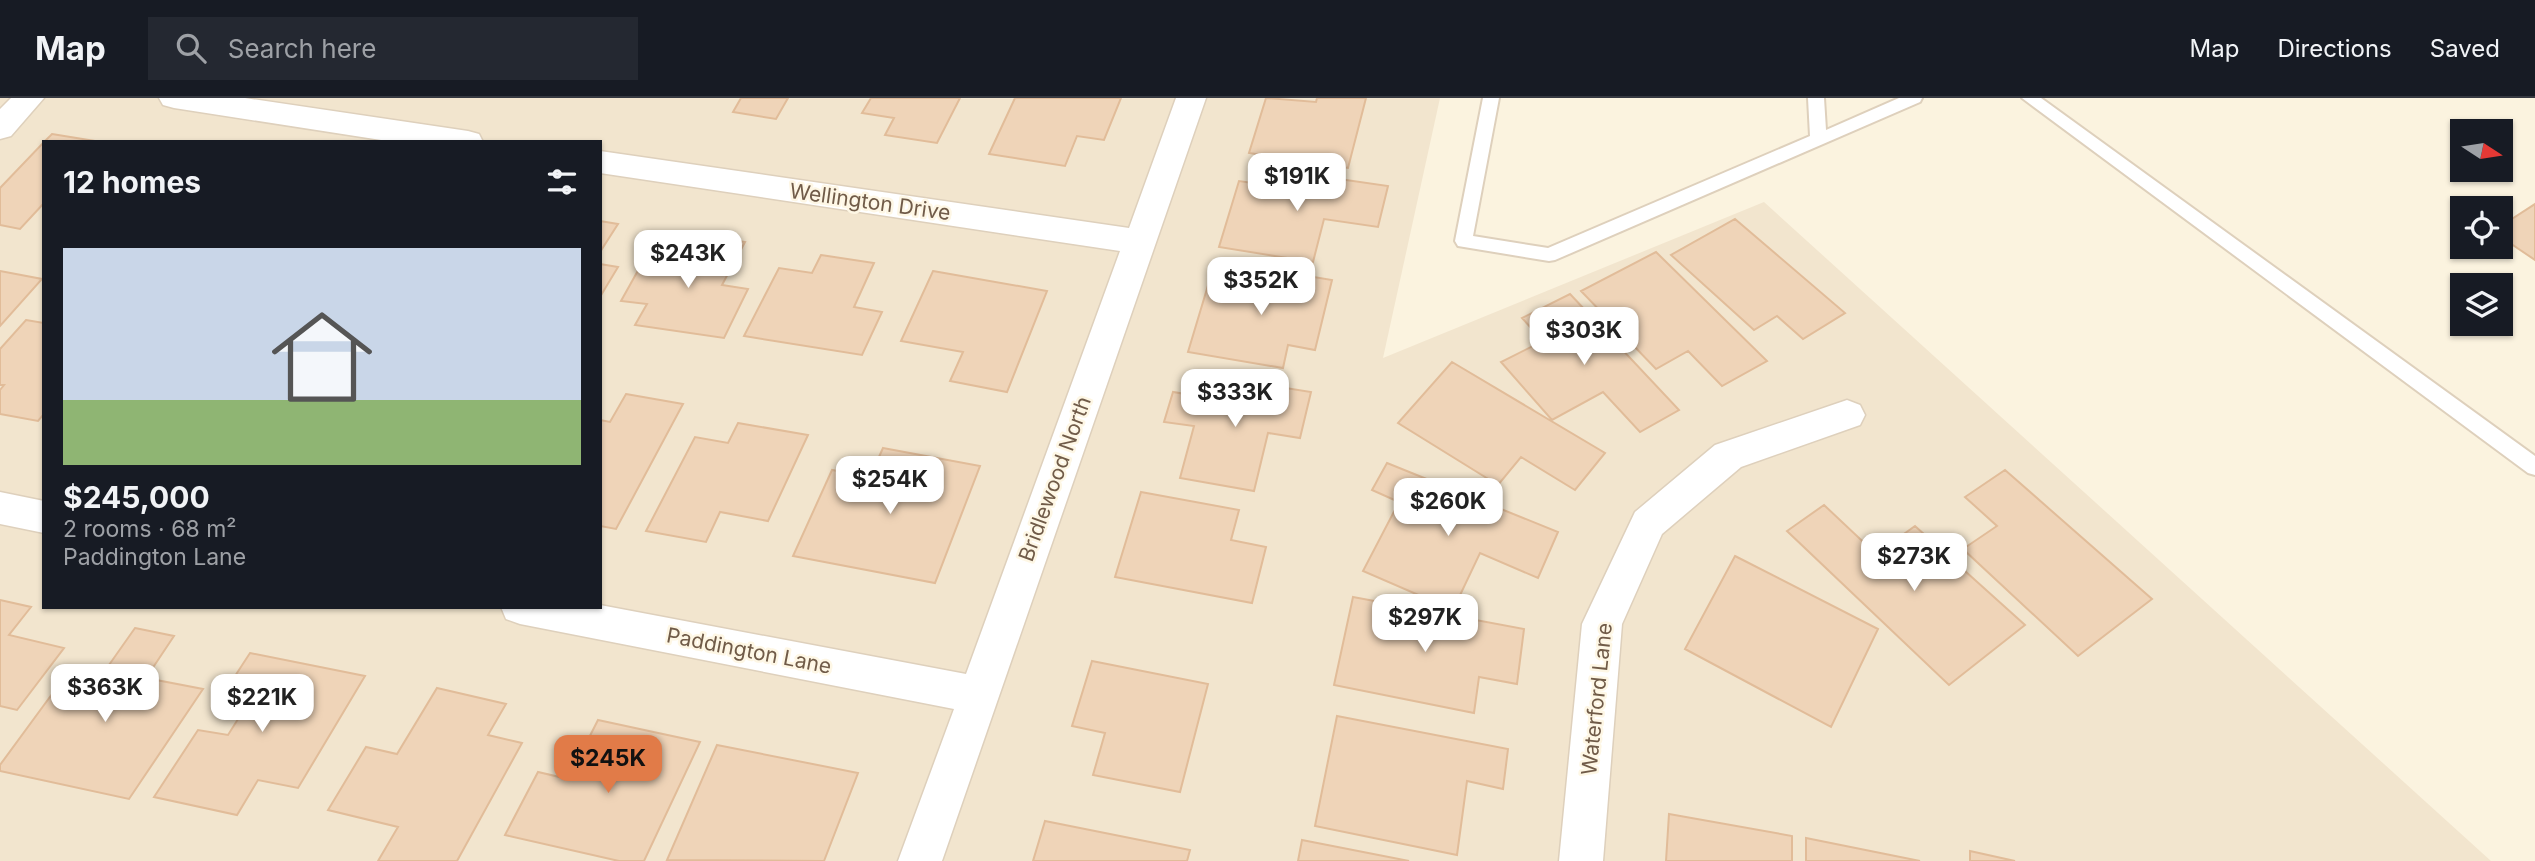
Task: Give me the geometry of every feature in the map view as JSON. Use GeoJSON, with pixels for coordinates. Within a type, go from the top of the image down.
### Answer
{"type":"FeatureCollection","features":[{"type":"Feature","properties":{"kind":"street"},"geometry":{"type":"LineString","coordinates":[[0,128],[29,98]]}},
{"type":"Feature","properties":{"kind":"street"},"geometry":{"type":"LineString","coordinates":[[174,98],[455,140]]}},
{"type":"Feature","properties":{"kind":"street","name":"Bridlewood North"},"geometry":{"type":"LineString","coordinates":[[920,861],[1191,98]]}},
{"type":"Feature","properties":{"kind":"street","name":"Wellington Drive"},"geometry":{"type":"LineString","coordinates":[[602,162],[1140,242]]}},
{"type":"Feature","properties":{"kind":"street","name":"Waterford Lane"},"geometry":{"type":"LineString","coordinates":[[1581,861],[1602,624],[1648,523],[1728,456],[1847,415]]}},
{"type":"Feature","properties":{"kind":"street"},"geometry":{"type":"LineString","coordinates":[[0,508],[42,517]]}},
{"type":"Feature","properties":{"kind":"street","name":"Paddington Lane"},"geometry":{"type":"LineString","coordinates":[[530,609],[979,695]]}},
{"type":"Feature","properties":{"kind":"lane"},"geometry":{"type":"LineString","coordinates":[[1491,98],[1464,241],[1549,254],[1914,98]]}},
{"type":"Feature","properties":{"kind":"lane"},"geometry":{"type":"LineString","coordinates":[[1816,98],[1818,139]]}},
{"type":"Feature","properties":{"kind":"lane"},"geometry":{"type":"LineString","coordinates":[[2030,98],[2535,467]]}},
{"type":"Feature","properties":{"kind":"shaded area"},"geometry":{"type":"Polygon","coordinates":[[[0,98],[1440,98],[1383,358],[1764,202],[2491,861],[0,861],[0,98]]]}},
{"type":"Feature","properties":{"kind":"building"},"geometry":{"type":"Polygon","coordinates":[[[741,98],[788,98],[776,119],[733,112],[741,98]]]}},
{"type":"Feature","properties":{"kind":"building"},"geometry":{"type":"Polygon","coordinates":[[[871,98],[960,98],[937,143],[885,135],[894,118],[862,113],[871,98]]]}},
{"type":"Feature","properties":{"kind":"building"},"geometry":{"type":"Polygon","coordinates":[[[1015,98],[1121,98],[1104,140],[1077,136],[1065,166],[989,154],[1015,98]]]}},
{"type":"Feature","properties":{"kind":"building"},"geometry":{"type":"Polygon","coordinates":[[[1266,98],[1316,102],[1317,98],[1366,98],[1348,168],[1249,153],[1266,98]]]}},
{"type":"Feature","properties":{"kind":"building"},"geometry":{"type":"Polygon","coordinates":[[[52,134],[89,140],[46,140],[52,134]]]}},
{"type":"Feature","properties":{"kind":"building"},"geometry":{"type":"Polygon","coordinates":[[[42,144],[42,205],[20,229],[0,225],[0,188],[42,144]]]}},
{"type":"Feature","properties":{"kind":"building"},"geometry":{"type":"Polygon","coordinates":[[[1277,170],[1388,186],[1378,227],[1324,219],[1313,262],[1219,247],[1239,181],[1273,186],[1277,170]]]}},
{"type":"Feature","properties":{"kind":"building"},"geometry":{"type":"Polygon","coordinates":[[[2535,204],[2535,260],[2513,245],[2513,218],[2535,204]]]}},
{"type":"Feature","properties":{"kind":"building"},"geometry":{"type":"Polygon","coordinates":[[[1735,219],[1845,313],[1803,339],[1777,316],[1754,330],[1671,255],[1735,219]]]}},
{"type":"Feature","properties":{"kind":"building"},"geometry":{"type":"Polygon","coordinates":[[[602,221],[618,224],[602,249],[602,221]]]}},
{"type":"Feature","properties":{"kind":"building"},"geometry":{"type":"Polygon","coordinates":[[[712,237],[745,242],[722,285],[748,289],[724,338],[635,325],[647,304],[621,301],[650,249],[701,257],[712,237]]]}},
{"type":"Feature","properties":{"kind":"building"},"geometry":{"type":"Polygon","coordinates":[[[1656,252],[1767,361],[1722,386],[1688,351],[1656,369],[1581,291],[1656,252]]]}},
{"type":"Feature","properties":{"kind":"building"},"geometry":{"type":"Polygon","coordinates":[[[821,255],[874,263],[854,307],[882,312],[862,355],[744,336],[779,268],[812,273],[821,255]]]}},
{"type":"Feature","properties":{"kind":"building"},"geometry":{"type":"Polygon","coordinates":[[[602,264],[618,267],[602,294],[602,264]]]}},
{"type":"Feature","properties":{"kind":"building"},"geometry":{"type":"Polygon","coordinates":[[[1248,266],[1332,280],[1315,350],[1288,345],[1283,368],[1188,352],[1209,282],[1242,287],[1248,266]]]}},
{"type":"Feature","properties":{"kind":"building"},"geometry":{"type":"Polygon","coordinates":[[[0,271],[42,279],[0,326],[0,271]]]}},
{"type":"Feature","properties":{"kind":"building"},"geometry":{"type":"Polygon","coordinates":[[[933,271],[1047,291],[1007,392],[950,381],[963,352],[901,341],[933,271]]]}},
{"type":"Feature","properties":{"kind":"building"},"geometry":{"type":"Polygon","coordinates":[[[1570,294],[1679,410],[1640,432],[1603,392],[1552,420],[1501,362],[1543,341],[1522,318],[1570,294]]]}},
{"type":"Feature","properties":{"kind":"building"},"geometry":{"type":"Polygon","coordinates":[[[26,320],[42,323],[42,416],[38,421],[0,414],[0,390],[4,385],[0,385],[0,349],[26,320]]]}},
{"type":"Feature","properties":{"kind":"building"},"geometry":{"type":"Polygon","coordinates":[[[1452,362],[1605,453],[1575,490],[1521,457],[1498,485],[1398,423],[1452,362]]]}},
{"type":"Feature","properties":{"kind":"building"},"geometry":{"type":"Polygon","coordinates":[[[1215,377],[1311,392],[1300,438],[1268,433],[1254,491],[1180,478],[1194,426],[1164,422],[1173,392],[1209,398],[1215,377]]]}},
{"type":"Feature","properties":{"kind":"building"},"geometry":{"type":"Polygon","coordinates":[[[626,394],[683,404],[616,529],[602,526],[602,420],[610,422],[626,394]]]}},
{"type":"Feature","properties":{"kind":"building"},"geometry":{"type":"Polygon","coordinates":[[[738,423],[808,435],[768,521],[720,512],[706,542],[646,531],[695,437],[728,443],[738,423]]]}},
{"type":"Feature","properties":{"kind":"building"},"geometry":{"type":"Polygon","coordinates":[[[883,448],[980,466],[935,583],[793,556],[832,470],[870,477],[883,448]]]}},
{"type":"Feature","properties":{"kind":"building"},"geometry":{"type":"Polygon","coordinates":[[[1387,463],[1558,532],[1538,578],[1480,553],[1453,610],[1363,571],[1399,502],[1372,490],[1387,463]]]}},
{"type":"Feature","properties":{"kind":"building"},"geometry":{"type":"Polygon","coordinates":[[[2005,470],[2152,599],[2078,656],[1963,549],[1997,526],[1965,497],[2005,470]]]}},
{"type":"Feature","properties":{"kind":"building"},"geometry":{"type":"Polygon","coordinates":[[[1141,492],[1239,510],[1231,540],[1266,547],[1252,603],[1115,577],[1141,492]]]}},
{"type":"Feature","properties":{"kind":"building"},"geometry":{"type":"Polygon","coordinates":[[[1824,505],[1876,554],[1915,526],[2025,625],[1949,685],[1787,531],[1824,505]]]}},
{"type":"Feature","properties":{"kind":"building"},"geometry":{"type":"Polygon","coordinates":[[[1735,556],[1878,629],[1831,727],[1685,649],[1735,556]]]}},
{"type":"Feature","properties":{"kind":"building"},"geometry":{"type":"Polygon","coordinates":[[[1353,597],[1524,629],[1517,684],[1479,677],[1474,713],[1334,685],[1353,597]]]}},
{"type":"Feature","properties":{"kind":"building"},"geometry":{"type":"Polygon","coordinates":[[[0,600],[31,607],[9,635],[64,648],[17,710],[0,706],[0,600]]]}},
{"type":"Feature","properties":{"kind":"building"},"geometry":{"type":"Polygon","coordinates":[[[135,628],[174,636],[146,678],[203,689],[129,799],[0,771],[0,765],[66,675],[97,682],[135,628]]]}},
{"type":"Feature","properties":{"kind":"building"},"geometry":{"type":"Polygon","coordinates":[[[250,653],[365,676],[298,788],[258,780],[237,815],[154,797],[198,730],[228,735],[245,708],[218,702],[250,653]]]}},
{"type":"Feature","properties":{"kind":"building"},"geometry":{"type":"Polygon","coordinates":[[[1092,661],[1208,684],[1180,792],[1093,775],[1105,733],[1072,726],[1092,661]]]}},
{"type":"Feature","properties":{"kind":"building"},"geometry":{"type":"Polygon","coordinates":[[[437,688],[506,704],[488,735],[522,743],[457,861],[378,861],[398,827],[328,810],[366,747],[397,754],[437,688]]]}},
{"type":"Feature","properties":{"kind":"building"},"geometry":{"type":"Polygon","coordinates":[[[1337,716],[1508,749],[1503,789],[1467,781],[1457,855],[1315,826],[1337,716]]]}},
{"type":"Feature","properties":{"kind":"building"},"geometry":{"type":"Polygon","coordinates":[[[598,720],[700,742],[644,861],[619,861],[505,835],[538,772],[568,779],[598,720]]]}},
{"type":"Feature","properties":{"kind":"building"},"geometry":{"type":"Polygon","coordinates":[[[717,745],[858,773],[824,861],[667,860],[717,745]]]}},
{"type":"Feature","properties":{"kind":"building"},"geometry":{"type":"Polygon","coordinates":[[[1669,814],[1792,836],[1792,861],[1666,861],[1669,814]]]}},
{"type":"Feature","properties":{"kind":"building"},"geometry":{"type":"Polygon","coordinates":[[[1045,821],[1190,850],[1187,861],[1033,861],[1045,821]]]}},
{"type":"Feature","properties":{"kind":"building"},"geometry":{"type":"Polygon","coordinates":[[[1806,838],[1920,861],[1806,861],[1806,838]]]}},
{"type":"Feature","properties":{"kind":"building"},"geometry":{"type":"Polygon","coordinates":[[[1302,840],[1409,861],[1298,861],[1302,840]]]}},
{"type":"Feature","properties":{"kind":"building"},"geometry":{"type":"Polygon","coordinates":[[[1970,851],[2015,861],[1970,861],[1970,851]]]}}]}
